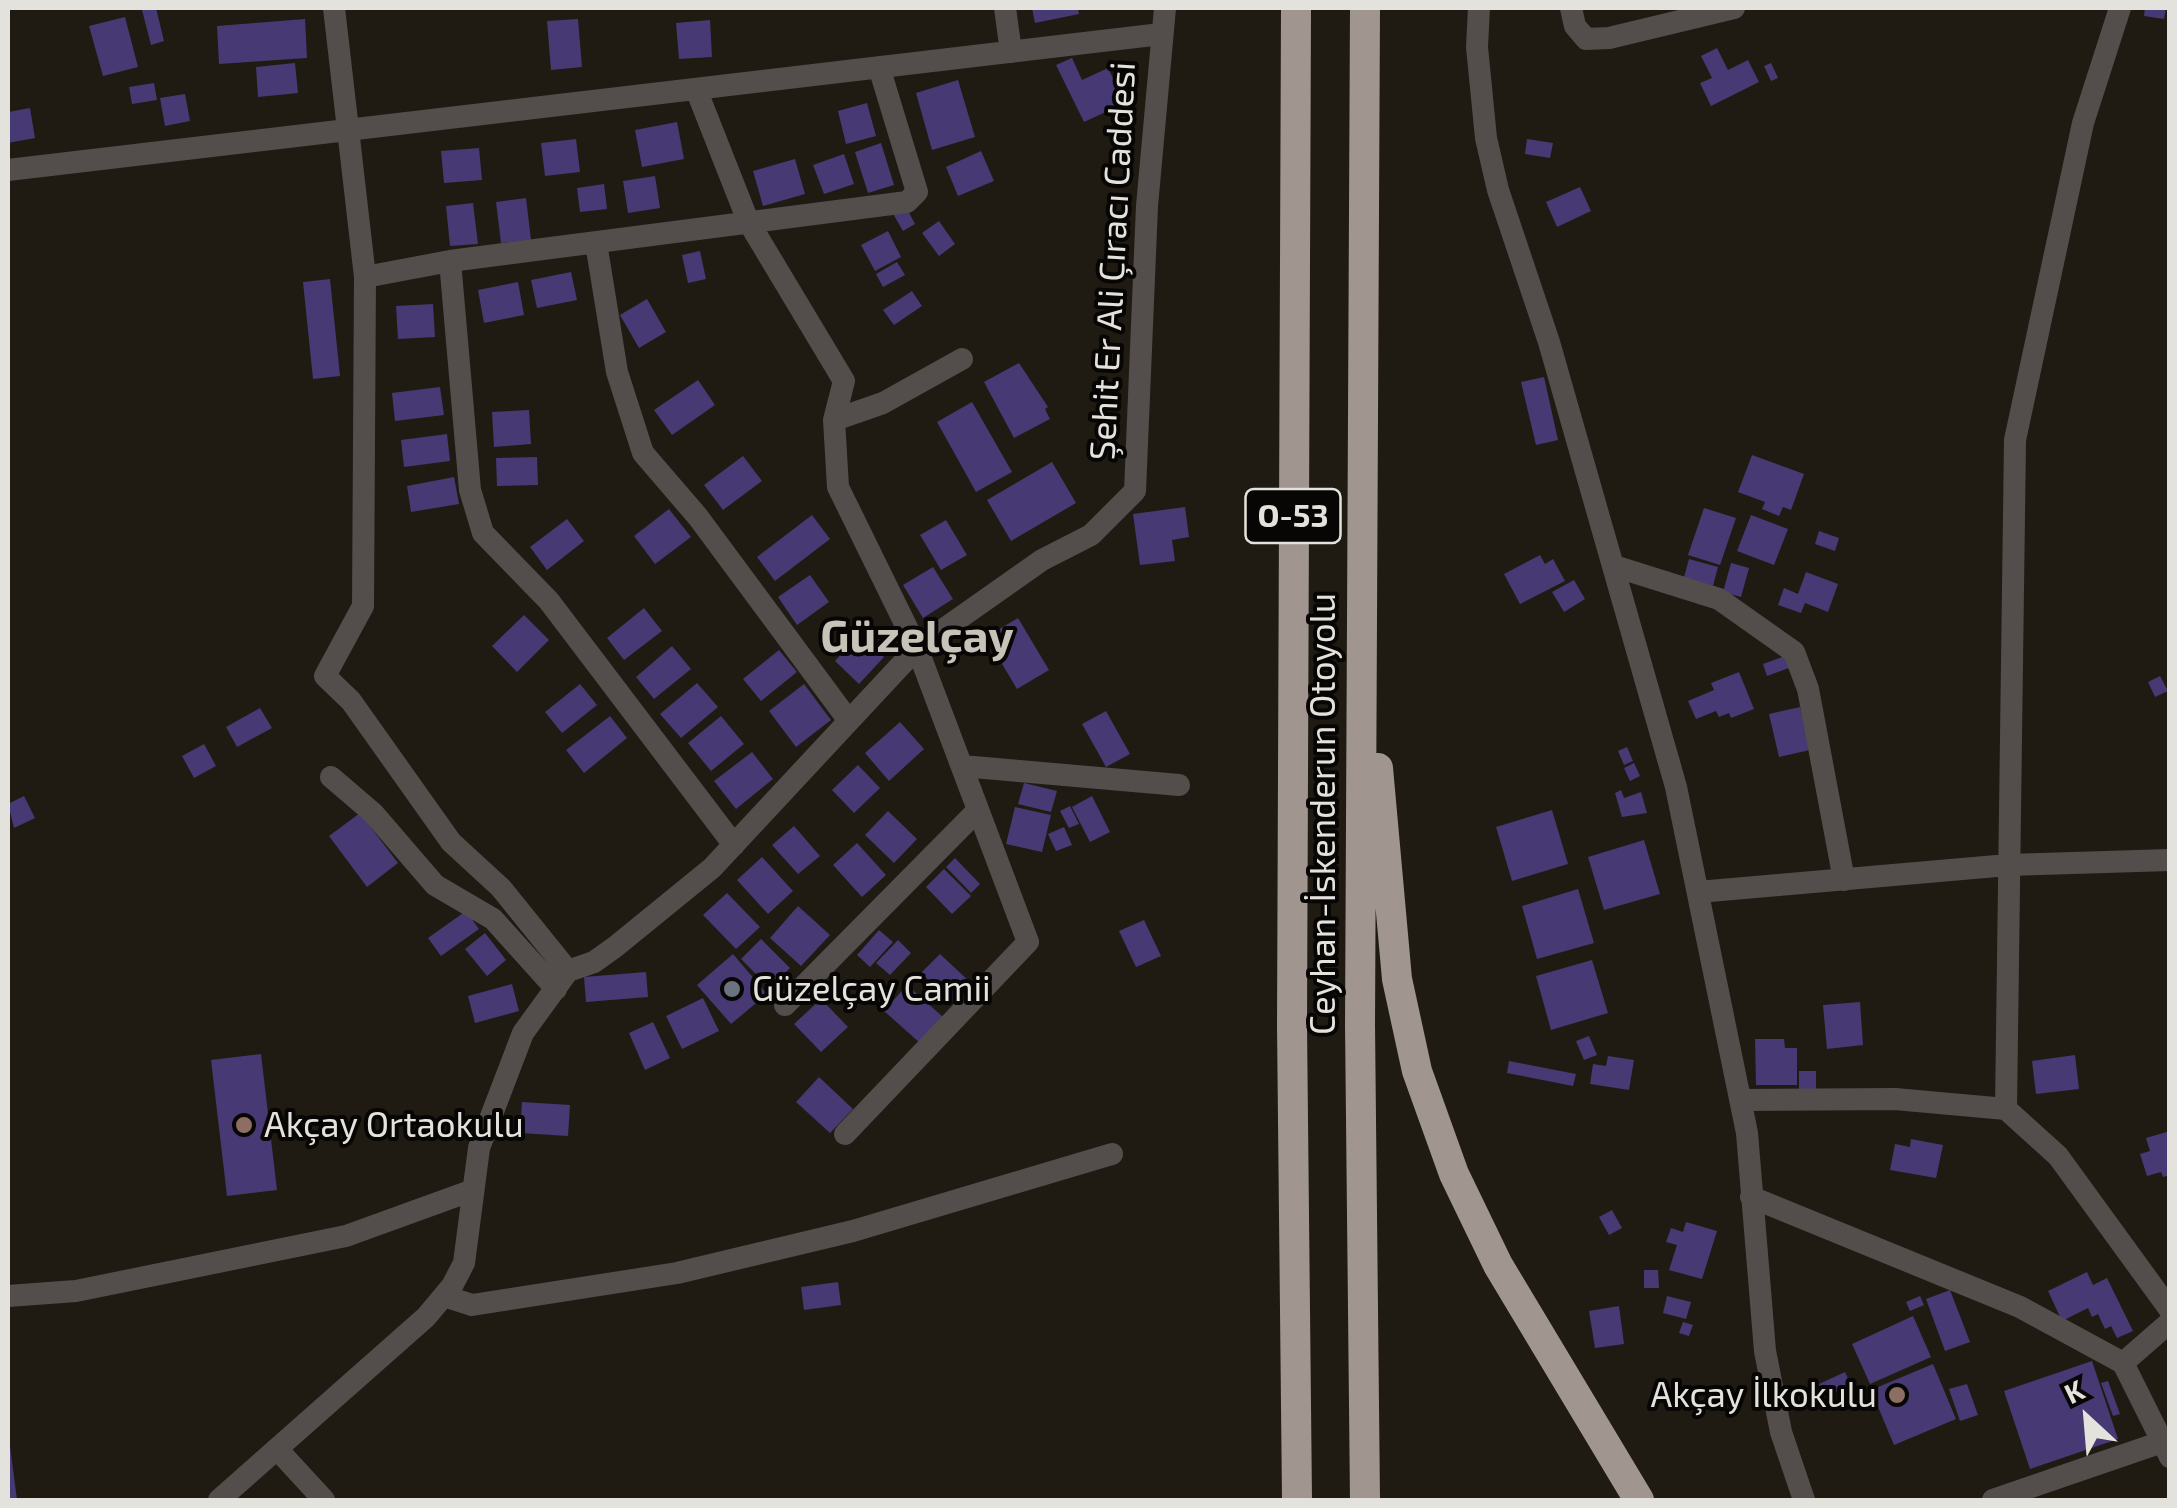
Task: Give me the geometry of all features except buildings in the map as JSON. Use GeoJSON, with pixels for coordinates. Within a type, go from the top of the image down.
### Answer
{"type":"FeatureCollection","features":[{"type":"Feature","properties":{"kind":"highway","name":"Ceyhan-İskenderun Otoyolu"},"geometry":{"type":"LineString","coordinates":[[1296,8],[1292,1025],[1297,1500]]}},
{"type":"Feature","properties":{"kind":"highway","name":"Ceyhan-İskenderun Otoyolu"},"geometry":{"type":"LineString","coordinates":[[1364,8],[1365,1500]]}},
{"type":"Feature","properties":{"kind":"highway"},"geometry":{"type":"LineString","coordinates":[[1362,500],[1396,978],[1417,1071],[1454,1174],[1498,1264],[1639,1500]]}},
{"type":"Feature","properties":{"kind":"highway"},"geometry":{"type":"LineString","coordinates":[[1279,1500],[1292,1025]]}},
{"type":"Feature","properties":{"kind":"street"},"geometry":{"type":"LineString","coordinates":[[334,8],[365,277],[363,606],[326,676],[351,701],[451,842],[502,888],[562,980]]}},
{"type":"Feature","properties":{"kind":"street"},"geometry":{"type":"LineString","coordinates":[[1005,8],[1011,52]]}},
{"type":"Feature","properties":{"kind":"street","name":"Şehit Er Ali Çıracı Caddesi"},"geometry":{"type":"LineString","coordinates":[[219,1500],[444,1296],[464,1262],[478,1148],[523,1033],[562,980],[653,919],[734,845],[917,648],[1042,560],[1091,535],[1134,492],[1147,206],[1164,8]]}},
{"type":"Feature","properties":{"kind":"street"},"geometry":{"type":"LineString","coordinates":[[1479,8],[1477,47],[1486,138],[1498,190],[1550,342],[1676,787],[1740,1100],[1765,1350],[1781,1432],[1804,1500]]}},
{"type":"Feature","properties":{"kind":"street"},"geometry":{"type":"LineString","coordinates":[[1571,8],[1575,26],[1586,38],[1609,38],[1734,8]]}},
{"type":"Feature","properties":{"kind":"street"},"geometry":{"type":"LineString","coordinates":[[2006,1108],[2015,440],[2083,122],[2120,8]]}},
{"type":"Feature","properties":{"kind":"street"},"geometry":{"type":"LineString","coordinates":[[8,170],[1161,34]]}},
{"type":"Feature","properties":{"kind":"street"},"geometry":{"type":"LineString","coordinates":[[365,277],[450,261],[906,202],[917,192],[879,67]]}},
{"type":"Feature","properties":{"kind":"street"},"geometry":{"type":"LineString","coordinates":[[696,89],[748,220],[844,381],[834,420],[838,487],[917,648],[1028,942],[845,1134]]}},
{"type":"Feature","properties":{"kind":"street"},"geometry":{"type":"LineString","coordinates":[[596,243],[617,372],[642,453],[698,516],[849,722]]}},
{"type":"Feature","properties":{"kind":"street"},"geometry":{"type":"LineString","coordinates":[[450,261],[470,490],[483,532],[549,602],[734,845]]}},
{"type":"Feature","properties":{"kind":"street"},"geometry":{"type":"LineString","coordinates":[[834,420],[882,403],[962,359]]}},
{"type":"Feature","properties":{"kind":"street"},"geometry":{"type":"LineString","coordinates":[[1614,566],[1719,599],[1794,652],[1808,688],[1844,880]]}},
{"type":"Feature","properties":{"kind":"street"},"geometry":{"type":"LineString","coordinates":[[962,766],[1178,785]]}},
{"type":"Feature","properties":{"kind":"street"},"geometry":{"type":"LineString","coordinates":[[331,778],[373,813],[435,885],[492,919],[562,980]]}},
{"type":"Feature","properties":{"kind":"street"},"geometry":{"type":"LineString","coordinates":[[785,1004],[978,810]]}},
{"type":"Feature","properties":{"kind":"street"},"geometry":{"type":"LineString","coordinates":[[1698,892],[2008,866],[2170,860]]}},
{"type":"Feature","properties":{"kind":"street"},"geometry":{"type":"LineString","coordinates":[[1740,1100],[1895,1098],[2006,1108],[2058,1156],[2170,1310]]}},
{"type":"Feature","properties":{"kind":"street"},"geometry":{"type":"LineString","coordinates":[[444,1296],[472,1305],[677,1273],[853,1231],[1112,1154]]}},
{"type":"Feature","properties":{"kind":"street"},"geometry":{"type":"LineString","coordinates":[[8,1296],[76,1291],[346,1236],[473,1190]]}},
{"type":"Feature","properties":{"kind":"street"},"geometry":{"type":"LineString","coordinates":[[1751,1197],[2020,1307],[2123,1363],[2167,1454],[1993,1500]]}},
{"type":"Feature","properties":{"kind":"street"},"geometry":{"type":"LineString","coordinates":[[2123,1363],[2170,1322]]}},
{"type":"Feature","properties":{"kind":"street"},"geometry":{"type":"LineString","coordinates":[[277,1449],[324,1500]]}},
{"type":"Feature","properties":{"kind":"place","name":"Güzelçay Camii"},"geometry":{"type":"Point","coordinates":[732,989]}},
{"type":"Feature","properties":{"kind":"place","name":"Akçay Ortaokulu"},"geometry":{"type":"Point","coordinates":[244,1125]}},
{"type":"Feature","properties":{"kind":"place","name":"Akçay İlkokulu"},"geometry":{"type":"Point","coordinates":[1897,1395]}},
{"type":"Feature","properties":{"kind":"district","name":"Güzelçay"},"geometry":{"type":"Point","coordinates":[917,637]}}]}
